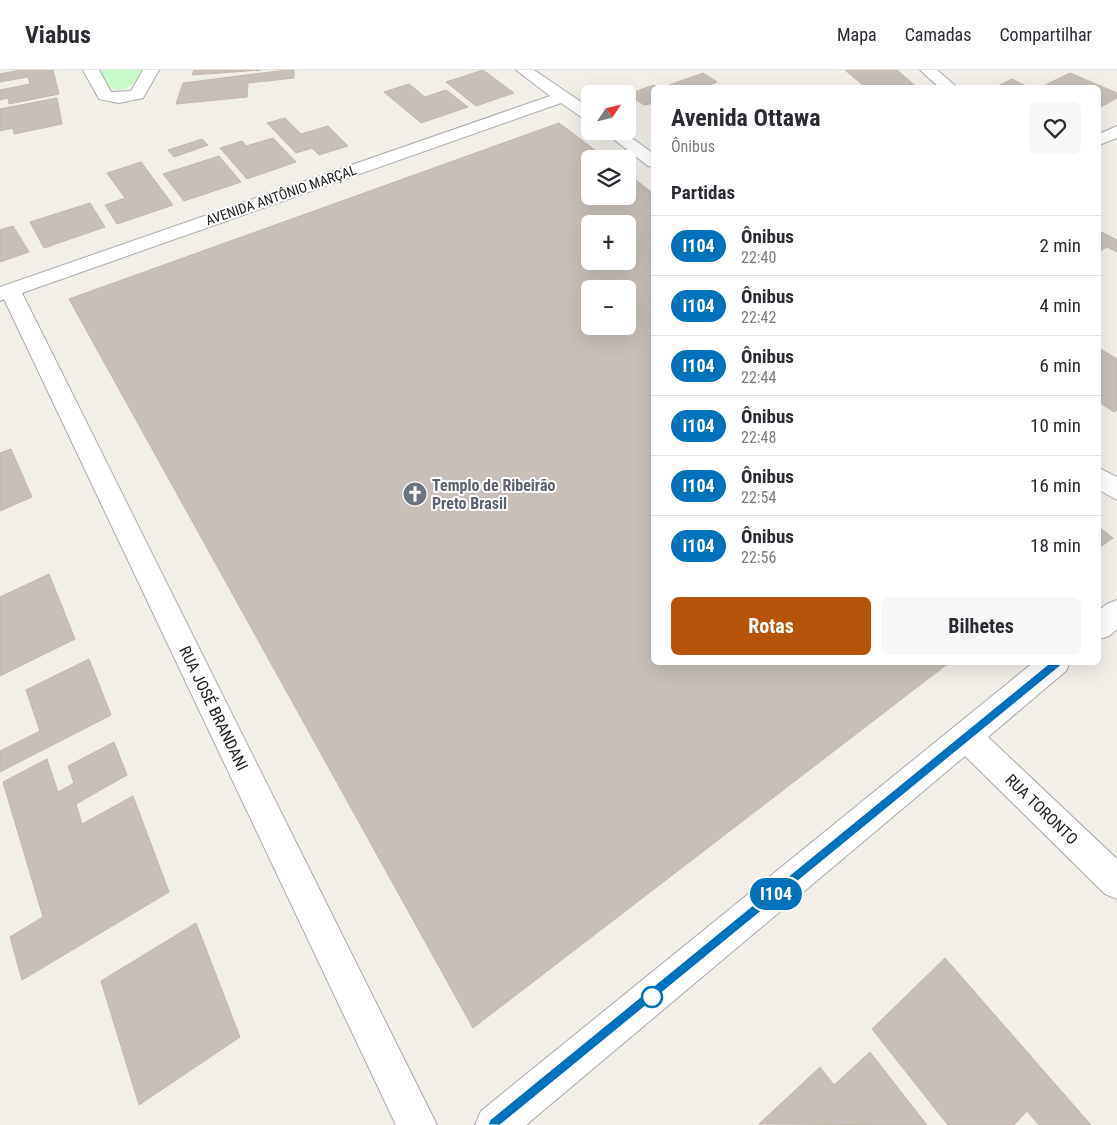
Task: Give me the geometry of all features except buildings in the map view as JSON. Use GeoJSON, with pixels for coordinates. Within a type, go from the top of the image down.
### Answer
{"type":"FeatureCollection","features":[{"type":"Feature","properties":{"kind":"street"},"geometry":{"type":"LineString","coordinates":[[91,70],[105,96],[119,98],[137,95],[151,70]]}},
{"type":"Feature","properties":{"kind":"street"},"geometry":{"type":"LineString","coordinates":[[524,70],[581,110]]}},
{"type":"Feature","properties":{"kind":"street"},"geometry":{"type":"LineString","coordinates":[[928,70],[946,85]]}},
{"type":"Feature","properties":{"kind":"street","name":"AVENIDA ANTÔNIO MARÇAL"},"geometry":{"type":"LineString","coordinates":[[5,292],[562,96]]}},
{"type":"Feature","properties":{"kind":"street"},"geometry":{"type":"LineString","coordinates":[[1101,139],[1117,131]]}},
{"type":"Feature","properties":{"kind":"street"},"geometry":{"type":"LineString","coordinates":[[623,140],[651,160]]}},
{"type":"Feature","properties":{"kind":"street","name":"RUA JOSÉ BRANDANI"},"geometry":{"type":"LineString","coordinates":[[5,292],[417,1125]]}},
{"type":"Feature","properties":{"kind":"street"},"geometry":{"type":"LineString","coordinates":[[1101,478],[1117,490]]}},
{"type":"Feature","properties":{"kind":"street"},"geometry":{"type":"LineString","coordinates":[[1101,625],[1117,612]]}},
{"type":"Feature","properties":{"kind":"street"},"geometry":{"type":"LineString","coordinates":[[495,1125],[1052,665]]}},
{"type":"Feature","properties":{"kind":"street","name":"RUA TORONTO"},"geometry":{"type":"LineString","coordinates":[[967,737],[1117,882]]}},
{"type":"Feature","properties":{"kind":"green space"},"geometry":{"type":"Polygon","coordinates":[[[100,70],[146,70],[129,86],[113,89],[107,86],[100,70]]]}},
{"type":"Feature","properties":{"kind":"bus line","name":"I104"},"geometry":{"type":"LineString","coordinates":[[495,1125],[1052,665]]}},
{"type":"Feature","properties":{"kind":"place","name":"Templo de Ribeirão Preto Brasil"},"geometry":{"type":"Point","coordinates":[415,494]}}]}
